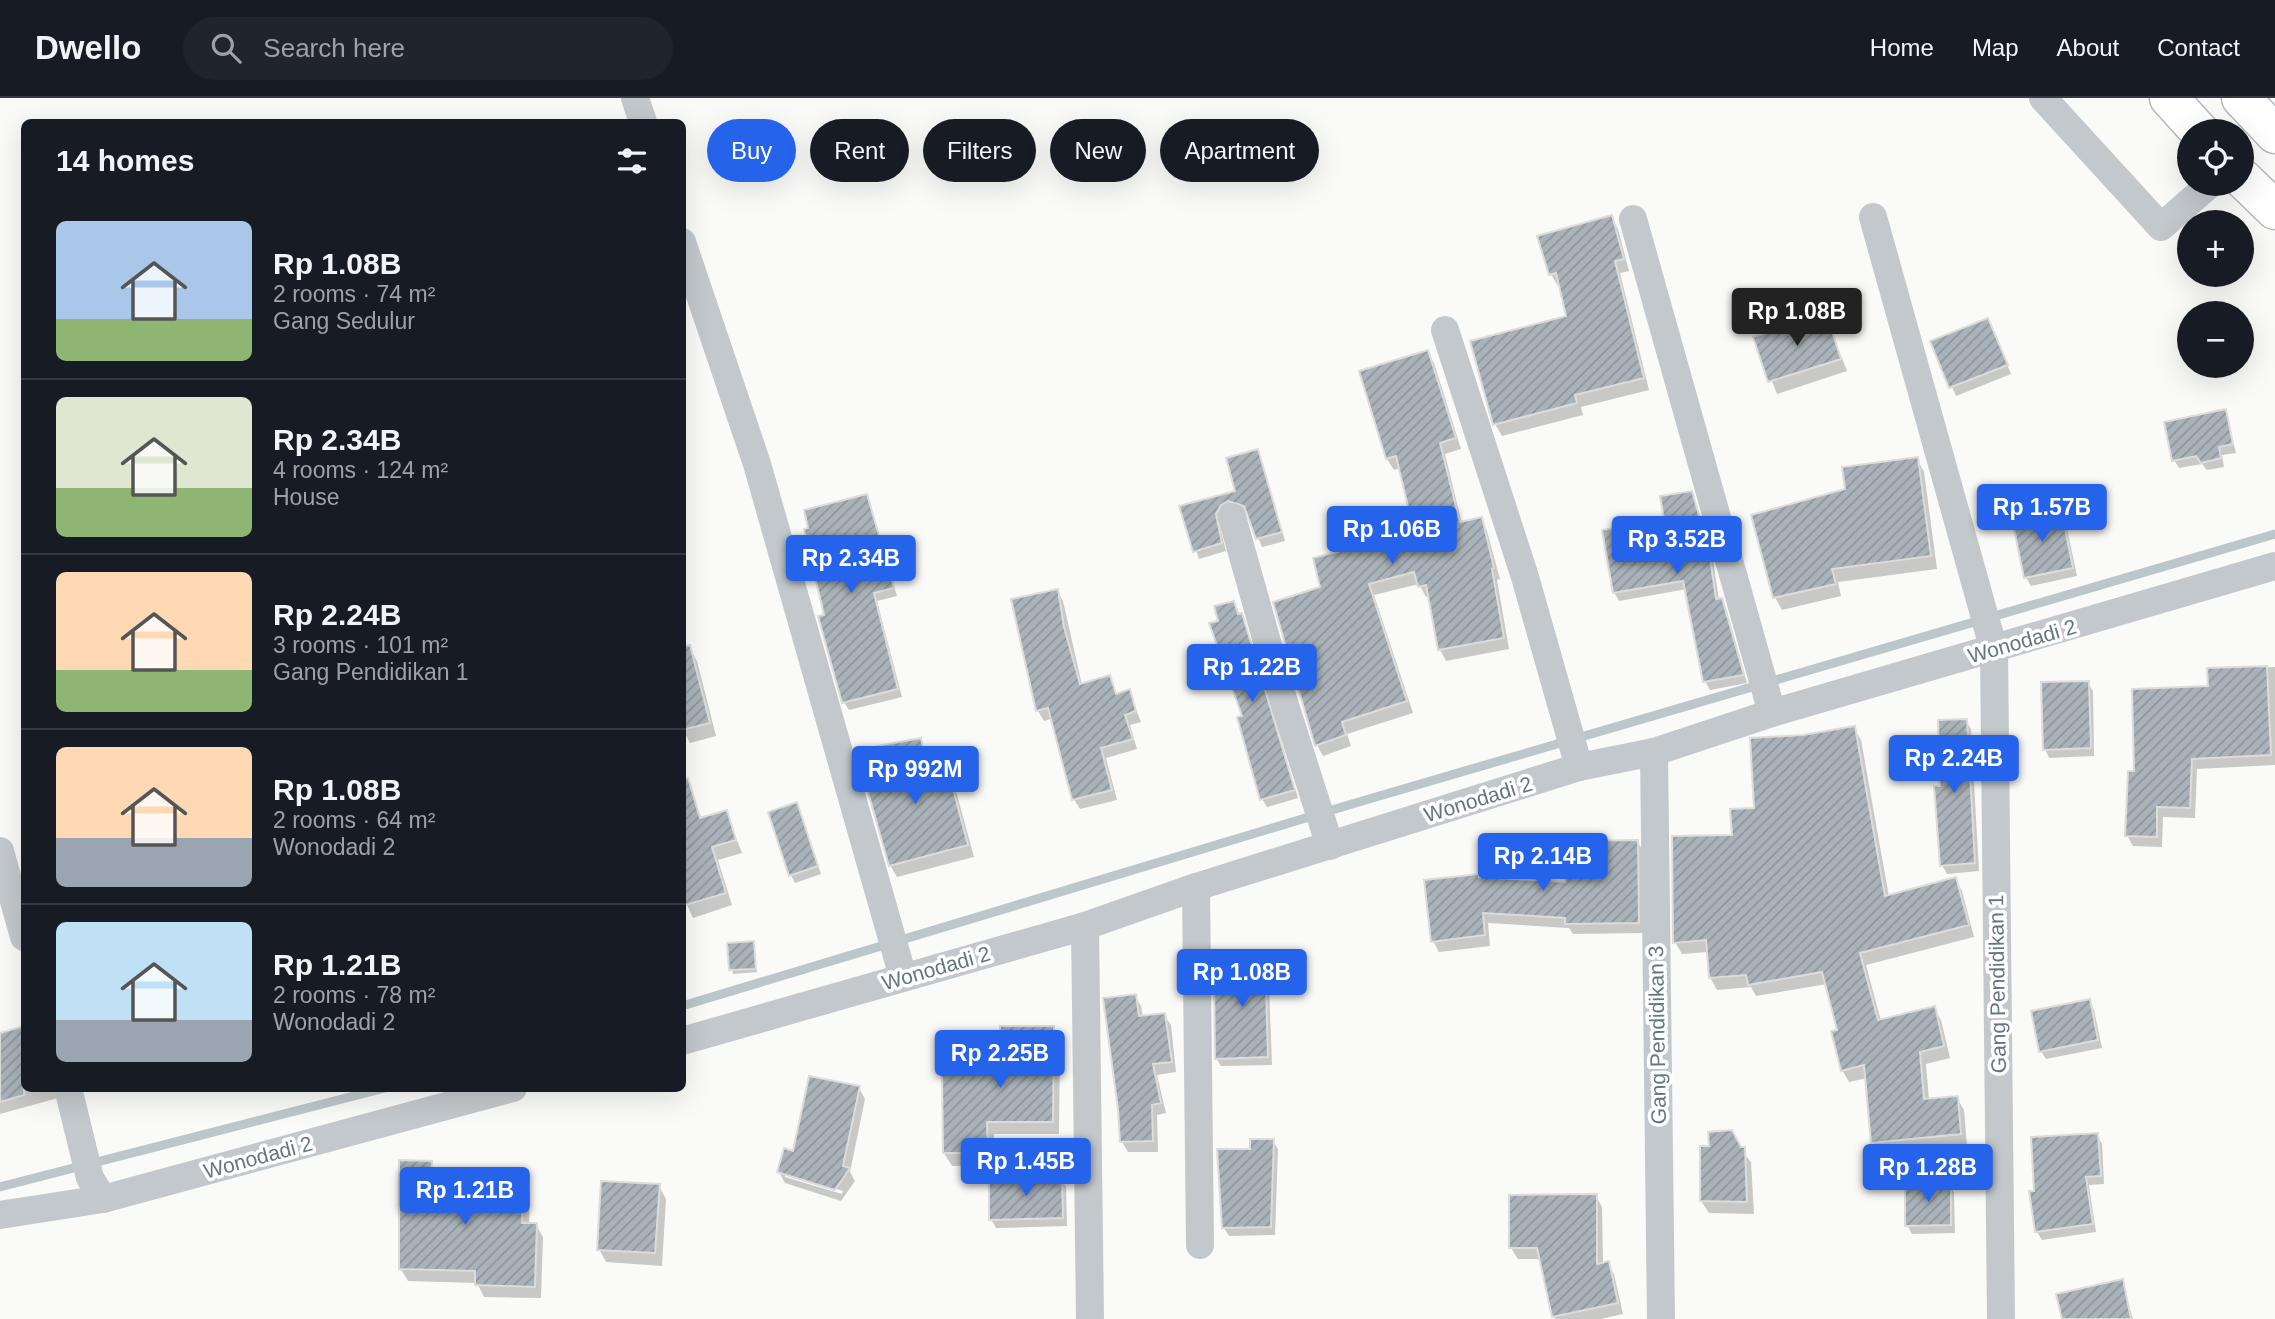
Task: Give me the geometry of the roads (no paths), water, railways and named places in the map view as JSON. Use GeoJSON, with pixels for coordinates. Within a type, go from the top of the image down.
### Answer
{"type":"FeatureCollection","features":[{"type":"Feature","properties":{"kind":"highway"},"geometry":{"type":"LineString","coordinates":[[2169,98],[2188,119]]}},
{"type":"Feature","properties":{"kind":"highway"},"geometry":{"type":"LineString","coordinates":[[2241,98],[2275,134]]}},
{"type":"Feature","properties":{"kind":"highway"},"geometry":{"type":"LineString","coordinates":[[2254,190],[2275,210]]}},
{"type":"Feature","properties":{"kind":"street"},"geometry":{"type":"LineString","coordinates":[[635,98],[642,119]]}},
{"type":"Feature","properties":{"kind":"street"},"geometry":{"type":"LineString","coordinates":[[2043,98],[2161,227],[2196,196]]}},
{"type":"Feature","properties":{"kind":"street","name":"Gang Pendidikan 1"},"geometry":{"type":"LineString","coordinates":[[1873,217],[1994,650],[2001,1319]]}},
{"type":"Feature","properties":{"kind":"street"},"geometry":{"type":"LineString","coordinates":[[1633,219],[1772,713]]}},
{"type":"Feature","properties":{"kind":"street"},"geometry":{"type":"LineString","coordinates":[[686,254],[757,464],[902,976]]}},
{"type":"Feature","properties":{"kind":"street"},"geometry":{"type":"LineString","coordinates":[[1445,330],[1525,576],[1579,767]]}},
{"type":"Feature","properties":{"kind":"street"},"geometry":{"type":"LineString","coordinates":[[1232,517],[1284,702],[1330,846]]}},
{"type":"Feature","properties":{"kind":"street","name":"Wonodadi 2"},"geometry":{"type":"LineString","coordinates":[[686,1040],[902,976],[1085,926],[1196,887],[1579,767],[1654,752],[1772,713],[2275,566]]}},
{"type":"Feature","properties":{"kind":"street","name":"Gang Pendidikan 3"},"geometry":{"type":"LineString","coordinates":[[1654,752],[1661,1319]]}},
{"type":"Feature","properties":{"kind":"street"},"geometry":{"type":"LineString","coordinates":[[0,851],[21,926]]}},
{"type":"Feature","properties":{"kind":"street"},"geometry":{"type":"LineString","coordinates":[[1196,887],[1200,1245]]}},
{"type":"Feature","properties":{"kind":"street"},"geometry":{"type":"LineString","coordinates":[[1085,926],[1090,1319]]}},
{"type":"Feature","properties":{"kind":"street","name":"Wonodadi 2"},"geometry":{"type":"LineString","coordinates":[[0,1214],[493,1092]]}},
{"type":"Feature","properties":{"kind":"street"},"geometry":{"type":"LineString","coordinates":[[70,1097],[97,1188]]}},
{"type":"Feature","properties":{"kind":"waterway"},"geometry":{"type":"LineString","coordinates":[[686,1005],[1352,804],[2275,534]]}},
{"type":"Feature","properties":{"kind":"waterway"},"geometry":{"type":"LineString","coordinates":[[0,1187],[369,1092]]}}]}
